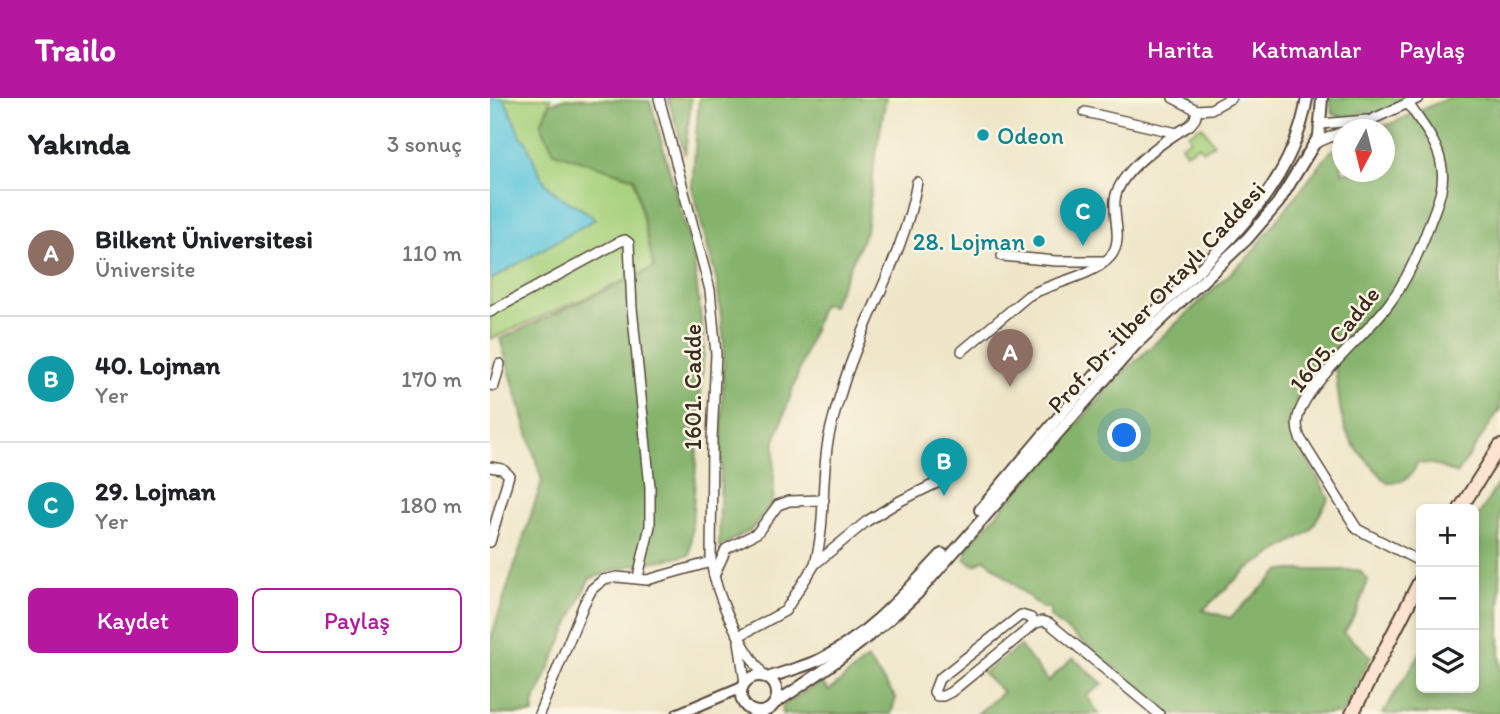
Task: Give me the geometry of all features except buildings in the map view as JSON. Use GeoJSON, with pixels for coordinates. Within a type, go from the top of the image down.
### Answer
{"type":"FeatureCollection","features":[{"type":"Feature","properties":{"kind":"main road"},"geometry":{"type":"LineString","coordinates":[[1463,504],[1500,446]]}},
{"type":"Feature","properties":{"kind":"main road"},"geometry":{"type":"LineString","coordinates":[[1352,714],[1416,589]]}},
{"type":"Feature","properties":{"kind":"street","name":"1601. Cadde"},"geometry":{"type":"LineString","coordinates":[[659,98],[710,290],[716,354],[712,439],[713,576],[739,636],[766,677]]}},
{"type":"Feature","properties":{"kind":"street"},"geometry":{"type":"LineString","coordinates":[[1173,98],[1197,110],[1211,108],[1231,98]]}},
{"type":"Feature","properties":{"kind":"street","name":"Prof. Dr. İlber Ortaylı Caddesi"},"geometry":{"type":"LineString","coordinates":[[678,714],[744,685],[753,677],[766,677],[820,659],[853,638],[895,604],[945,552],[1127,340],[1231,239],[1256,210],[1302,130],[1307,98]]}},
{"type":"Feature","properties":{"kind":"street","name":"Prof. Dr. İlber Ortaylı Caddesi"},"geometry":{"type":"LineString","coordinates":[[744,685],[743,703],[753,713],[768,711],[775,703],[810,681],[849,651],[917,594],[1136,344],[1247,239],[1278,203],[1316,144],[1321,124],[1322,98]]}},
{"type":"Feature","properties":{"kind":"street"},"geometry":{"type":"LineString","coordinates":[[1374,119],[1419,98]]}},
{"type":"Feature","properties":{"kind":"street","name":"1605. Cadde"},"geometry":{"type":"LineString","coordinates":[[1408,103],[1439,153],[1443,172],[1440,198],[1426,235],[1400,288],[1383,312],[1311,393],[1298,415],[1297,425],[1300,438],[1357,529],[1416,559]]}},
{"type":"Feature","properties":{"kind":"street"},"geometry":{"type":"LineString","coordinates":[[962,351],[1028,296],[1098,268],[1107,261],[1116,246],[1115,199],[1120,186],[1137,165],[1190,125],[1197,110]]}},
{"type":"Feature","properties":{"kind":"street"},"geometry":{"type":"LineString","coordinates":[[1085,112],[1177,133]]}},
{"type":"Feature","properties":{"kind":"street"},"geometry":{"type":"LineString","coordinates":[[1332,123],[1302,130],[1310,144],[1332,137]]}},
{"type":"Feature","properties":{"kind":"street"},"geometry":{"type":"LineString","coordinates":[[739,636],[785,611],[815,564],[820,546],[828,441],[842,386],[903,238],[912,211],[917,182]]}},
{"type":"Feature","properties":{"kind":"street"},"geometry":{"type":"LineString","coordinates":[[490,312],[619,242],[625,240],[629,243],[632,308],[650,487],[650,526],[638,577]]}},
{"type":"Feature","properties":{"kind":"street"},"geometry":{"type":"LineString","coordinates":[[1002,256],[1056,261],[1107,261]]}},
{"type":"Feature","properties":{"kind":"street"},"geometry":{"type":"LineString","coordinates":[[490,385],[494,386],[500,364]]}},
{"type":"Feature","properties":{"kind":"street"},"geometry":{"type":"LineString","coordinates":[[490,467],[502,469],[509,475],[490,542]]}},
{"type":"Feature","properties":{"kind":"street"},"geometry":{"type":"LineString","coordinates":[[815,564],[867,521],[947,478]]}},
{"type":"Feature","properties":{"kind":"street"},"geometry":{"type":"LineString","coordinates":[[713,576],[726,548],[757,533],[778,505],[789,501],[824,500]]}},
{"type":"Feature","properties":{"kind":"street"},"geometry":{"type":"LineString","coordinates":[[540,714],[592,589],[603,580],[638,577],[647,580],[711,562]]}},
{"type":"Feature","properties":{"kind":"street"},"geometry":{"type":"LineString","coordinates":[[1034,624],[1031,618],[1021,615],[939,679],[934,692],[937,696],[951,692],[1034,624],[1042,621],[1049,623],[1159,714]]}},
{"type":"Feature","properties":{"kind":"street","name":"1601. Cadde"},"geometry":{"type":"LineString","coordinates":[[739,636],[744,685]]}},
{"type":"Feature","properties":{"kind":"street"},"geometry":{"type":"LineString","coordinates":[[766,677],[777,689],[775,703]]}},
{"type":"Feature","properties":{"kind":"green space"},"geometry":{"type":"Polygon","coordinates":[[[490,98],[551,98],[541,124],[555,152],[634,177],[654,268],[490,339],[490,98]]]}},
{"type":"Feature","properties":{"kind":"green space"},"geometry":{"type":"Polygon","coordinates":[[[565,98],[650,101],[693,254],[704,345],[690,555],[625,567],[589,579],[533,705],[534,714],[490,714],[490,641],[542,481],[500,339],[654,268],[634,178],[554,152],[541,124],[550,104],[565,98]]]}},
{"type":"Feature","properties":{"kind":"green space"},"geometry":{"type":"Polygon","coordinates":[[[668,98],[691,98],[685,155],[668,98]]]}},
{"type":"Feature","properties":{"kind":"green space"},"geometry":{"type":"Polygon","coordinates":[[[699,98],[886,98],[866,231],[832,306],[822,304],[775,441],[773,503],[751,530],[719,547],[724,343],[717,282],[692,188],[699,98]]]}},
{"type":"Feature","properties":{"kind":"green space"},"geometry":{"type":"Polygon","coordinates":[[[1329,98],[1410,98],[1373,115],[1353,118],[1333,114],[1329,98]]]}},
{"type":"Feature","properties":{"kind":"green space"},"geometry":{"type":"Polygon","coordinates":[[[1448,98],[1500,98],[1500,409],[1457,474],[1433,464],[1417,463],[1406,479],[1387,483],[1361,454],[1344,426],[1333,358],[1297,397],[1292,431],[1329,498],[1310,531],[1246,570],[1203,610],[1230,618],[1281,570],[1359,570],[1368,580],[1357,611],[1344,633],[1371,656],[1342,714],[1171,714],[1050,617],[1050,608],[1042,608],[985,559],[975,565],[965,559],[968,546],[1124,372],[1249,256],[1331,151],[1332,182],[1395,182],[1395,122],[1448,98]]]}},
{"type":"Feature","properties":{"kind":"green space"},"geometry":{"type":"Polygon","coordinates":[[[1202,126],[1214,144],[1203,151],[1199,145],[1186,153],[1181,145],[1191,139],[1188,134],[1202,126]]]}},
{"type":"Feature","properties":{"kind":"green space"},"geometry":{"type":"Polygon","coordinates":[[[1500,480],[1500,714],[1382,714],[1416,660],[1416,693],[1479,693],[1479,515],[1500,480]]]}},
{"type":"Feature","properties":{"kind":"green space"},"geometry":{"type":"Polygon","coordinates":[[[1020,646],[1048,681],[1073,658],[1103,684],[1087,696],[1099,714],[977,714],[1003,692],[983,673],[1020,646]]]}},
{"type":"Feature","properties":{"kind":"green space"},"geometry":{"type":"Polygon","coordinates":[[[867,659],[896,698],[891,714],[782,714],[783,705],[821,682],[829,691],[867,659]]]}},
{"type":"Feature","properties":{"kind":"water"},"geometry":{"type":"Polygon","coordinates":[[[490,98],[503,98],[547,185],[595,219],[490,280],[490,98]]]}},
{"type":"Feature","properties":{"kind":"place","name":"Odeon"},"geometry":{"type":"Point","coordinates":[983,135]}},
{"type":"Feature","properties":{"kind":"place","name":"28. Lojman"},"geometry":{"type":"Point","coordinates":[1039,241]}},
{"type":"Feature","properties":{"kind":"place","name":"29. Lojman"},"geometry":{"type":"Point","coordinates":[1083,246]}},
{"type":"Feature","properties":{"kind":"place","name":"Bilkent Üniversitesi"},"geometry":{"type":"Point","coordinates":[1010,387]}},
{"type":"Feature","properties":{"kind":"place","name":"40. Lojman"},"geometry":{"type":"Point","coordinates":[944,496]}}]}
